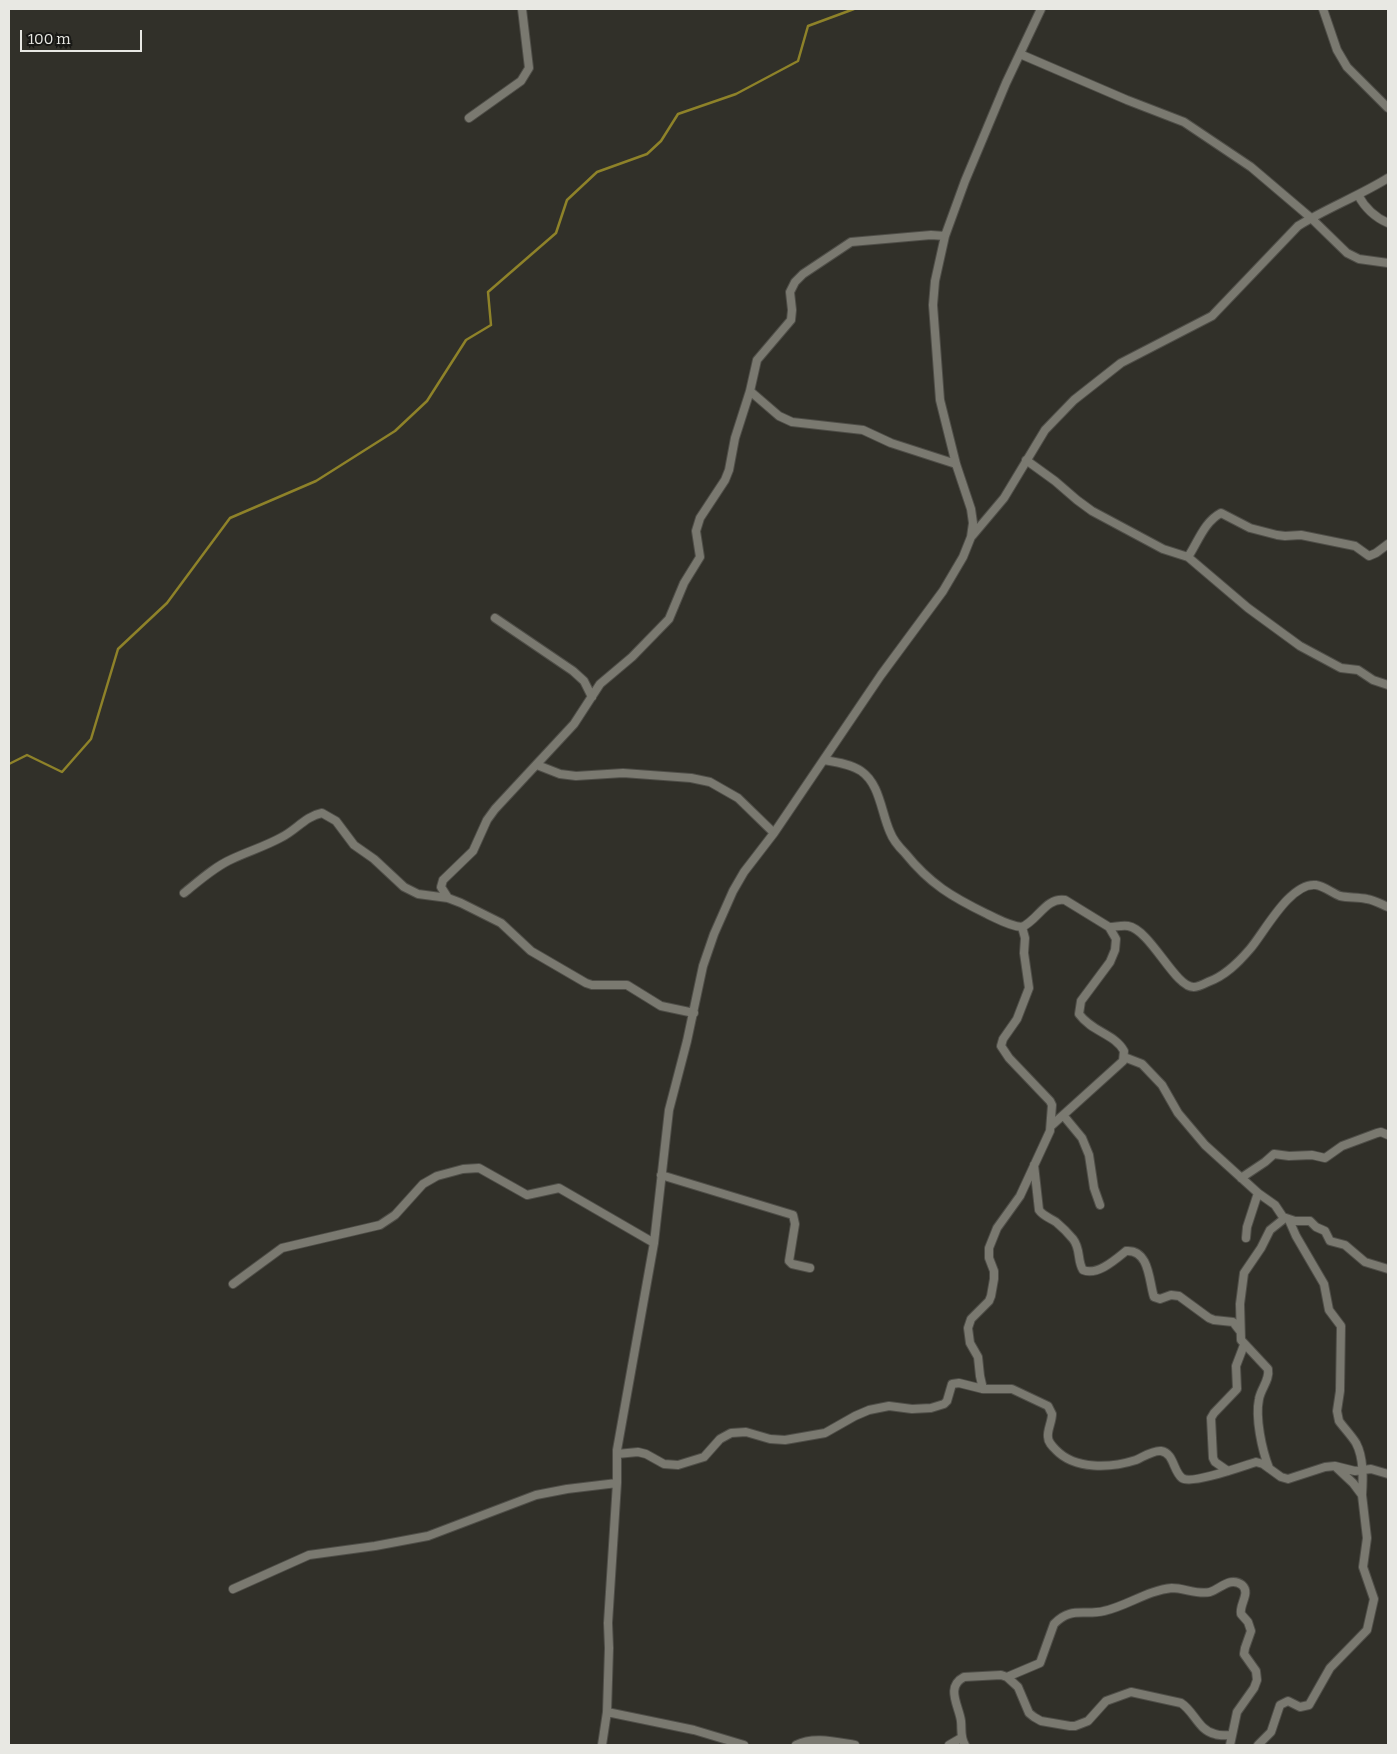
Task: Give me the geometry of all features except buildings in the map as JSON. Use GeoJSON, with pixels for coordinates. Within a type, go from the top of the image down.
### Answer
{"type":"FeatureCollection","features":[{"type":"Feature","properties":{"kind":"street"},"geometry":{"type":"LineString","coordinates":[[469,118],[521,81],[529,68],[522,9]]}},
{"type":"Feature","properties":{"kind":"street"},"geometry":{"type":"LineString","coordinates":[[602,1745],[607,1712],[608,1623],[617,1483],[617,1454],[623,1411],[654,1243],[668,1110],[694,1013],[703,966],[714,934],[738,881],[774,833],[881,675],[943,591],[963,557],[971,537],[973,523],[971,509],[956,464],[940,400],[933,305],[935,281],[945,236],[965,181],[1041,9]]}},
{"type":"Feature","properties":{"kind":"street"},"geometry":{"type":"LineString","coordinates":[[1323,9],[1337,50],[1347,67],[1388,108]]}},
{"type":"Feature","properties":{"kind":"street"},"geometry":{"type":"LineString","coordinates":[[1020,54],[1184,122],[1251,167],[1311,218],[1347,253],[1359,258],[1388,263]]}},
{"type":"Feature","properties":{"kind":"street"},"geometry":{"type":"LineString","coordinates":[[971,537],[1004,498],[1045,430],[1074,400],[1121,363],[1212,316],[1298,226],[1388,178]]}},
{"type":"Feature","properties":{"kind":"street"},"geometry":{"type":"LineString","coordinates":[[1358,195],[1370,212],[1388,223]]}},
{"type":"Feature","properties":{"kind":"street"},"geometry":{"type":"LineString","coordinates":[[448,898],[441,886],[443,880],[473,851],[487,820],[495,808],[574,724],[600,684],[632,657],[669,619],[682,587],[700,557],[696,536],[697,526],[704,510],[718,492],[729,470],[735,438],[760,355],[791,320],[790,292],[795,282],[803,274],[850,242],[931,235],[945,236]]}},
{"type":"Feature","properties":{"kind":"street"},"geometry":{"type":"LineString","coordinates":[[750,391],[779,416],[792,422],[864,430],[891,443],[956,464]]}},
{"type":"Feature","properties":{"kind":"street"},"geometry":{"type":"LineString","coordinates":[[1026,460],[1092,511],[1163,549],[1188,557],[1248,608],[1300,646],[1341,668],[1358,670],[1373,680],[1388,685]]}},
{"type":"Feature","properties":{"kind":"street"},"geometry":{"type":"LineString","coordinates":[[1188,557],[1206,526],[1221,513],[1250,528],[1277,535],[1301,535],[1355,546],[1369,556],[1388,544]]}},
{"type":"Feature","properties":{"kind":"street"},"geometry":{"type":"LineString","coordinates":[[495,618],[572,671],[584,681],[592,697]]}},
{"type":"Feature","properties":{"kind":"street"},"geometry":{"type":"LineString","coordinates":[[824,760],[853,767],[860,770],[866,776],[880,801],[892,837],[915,866],[936,886],[954,898],[1009,925],[1022,927],[1034,920],[1050,902],[1058,899],[1070,903],[1109,927],[1116,939],[1115,950],[1104,970],[1081,1002],[1079,1014],[1097,1031],[1116,1040],[1124,1051],[1123,1061],[1051,1126]]}},
{"type":"Feature","properties":{"kind":"street"},"geometry":{"type":"LineString","coordinates":[[537,765],[560,774],[576,776],[623,774],[691,778],[710,782],[738,798],[774,833]]}},
{"type":"Feature","properties":{"kind":"street"},"geometry":{"type":"LineString","coordinates":[[184,893],[231,859],[279,840],[306,819],[314,814],[322,813],[336,821],[354,845],[374,859],[404,887],[418,894],[448,898],[501,923],[531,951],[586,983],[592,985],[627,986],[661,1006],[694,1013]]}},
{"type":"Feature","properties":{"kind":"street"},"geometry":{"type":"LineString","coordinates":[[1109,927],[1128,926],[1138,932],[1166,961],[1181,981],[1195,987],[1214,980],[1227,971],[1250,949],[1280,907],[1291,895],[1304,888],[1316,885],[1337,895],[1366,898],[1388,907]]}},
{"type":"Feature","properties":{"kind":"street"},"geometry":{"type":"LineString","coordinates":[[983,1389],[978,1357],[970,1343],[968,1328],[974,1315],[989,1300],[993,1289],[994,1271],[989,1258],[988,1248],[1003,1218],[1020,1196],[1051,1126],[1052,1105],[1050,1101],[1009,1058],[1001,1046],[1003,1039],[1017,1019],[1029,988],[1024,958],[1025,938],[1022,927]]}},
{"type":"Feature","properties":{"kind":"street"},"geometry":{"type":"LineString","coordinates":[[1124,1057],[1142,1064],[1162,1085],[1178,1113],[1205,1145],[1258,1193],[1275,1205],[1287,1219],[1324,1284],[1329,1310],[1341,1326],[1338,1416],[1358,1448],[1362,1470],[1362,1495],[1368,1538],[1363,1567],[1374,1599],[1366,1630],[1330,1668],[1308,1705],[1300,1706],[1288,1701],[1280,1705],[1271,1732],[1258,1745]]}},
{"type":"Feature","properties":{"kind":"street"},"geometry":{"type":"LineString","coordinates":[[1063,1115],[1082,1138],[1089,1155],[1094,1188],[1100,1205]]}},
{"type":"Feature","properties":{"kind":"street"},"geometry":{"type":"LineString","coordinates":[[1241,1178],[1274,1154],[1289,1156],[1312,1154],[1326,1158],[1342,1146],[1377,1133],[1381,1132],[1388,1135]]}},
{"type":"Feature","properties":{"kind":"street"},"geometry":{"type":"LineString","coordinates":[[1034,1165],[1040,1210],[1074,1240],[1079,1251],[1080,1267],[1082,1270],[1089,1272],[1101,1268],[1112,1263],[1126,1251],[1133,1252],[1149,1269],[1154,1298],[1160,1300],[1171,1295],[1179,1296],[1209,1318],[1233,1322],[1240,1331]]}},
{"type":"Feature","properties":{"kind":"street"},"geometry":{"type":"LineString","coordinates":[[233,1284],[282,1248],[380,1225],[395,1215],[423,1184],[437,1176],[471,1168],[486,1170],[519,1192],[527,1195],[559,1188],[654,1243]]}},
{"type":"Feature","properties":{"kind":"street"},"geometry":{"type":"LineString","coordinates":[[661,1175],[793,1215],[795,1224],[789,1260],[792,1264],[810,1268]]}},
{"type":"Feature","properties":{"kind":"street"},"geometry":{"type":"LineString","coordinates":[[1246,1238],[1247,1227],[1258,1193]]}},
{"type":"Feature","properties":{"kind":"street"},"geometry":{"type":"LineString","coordinates":[[1268,1468],[1263,1450],[1258,1408],[1260,1395],[1268,1379],[1268,1369],[1241,1340],[1240,1304],[1244,1273],[1261,1248],[1270,1230],[1287,1219],[1310,1220],[1316,1227],[1325,1231],[1330,1240],[1345,1245],[1364,1262],[1388,1269]]}},
{"type":"Feature","properties":{"kind":"street"},"geometry":{"type":"LineString","coordinates":[[1228,1471],[1215,1462],[1213,1458],[1211,1418],[1214,1412],[1237,1389],[1236,1366],[1244,1345]]}},
{"type":"Feature","properties":{"kind":"street"},"geometry":{"type":"LineString","coordinates":[[617,1454],[638,1452],[646,1454],[664,1464],[678,1465],[704,1458],[720,1439],[731,1433],[746,1432],[770,1439],[785,1440],[825,1433],[869,1410],[889,1406],[912,1409],[938,1406],[947,1401],[950,1386],[955,1383],[983,1389],[1012,1389],[1048,1406],[1052,1414],[1047,1435],[1050,1442],[1062,1456],[1093,1466],[1135,1460],[1161,1452],[1168,1454],[1183,1479],[1200,1478],[1256,1462],[1281,1477],[1288,1478],[1325,1467],[1335,1466],[1350,1471],[1371,1469],[1388,1474]]}},
{"type":"Feature","properties":{"kind":"street"},"geometry":{"type":"LineString","coordinates":[[1335,1466],[1353,1483],[1362,1495]]}},
{"type":"Feature","properties":{"kind":"street"},"geometry":{"type":"LineString","coordinates":[[233,1589],[310,1555],[374,1546],[437,1534],[536,1495],[617,1483]]}},
{"type":"Feature","properties":{"kind":"street"},"geometry":{"type":"LineString","coordinates":[[1007,1677],[1040,1662],[1054,1624],[1070,1614],[1106,1611],[1166,1589],[1174,1588],[1210,1592],[1225,1583],[1239,1584],[1244,1587],[1245,1592],[1241,1614],[1248,1622],[1251,1631],[1244,1648],[1244,1654],[1258,1676],[1254,1688],[1237,1712],[1230,1745]]}},
{"type":"Feature","properties":{"kind":"street"},"geometry":{"type":"LineString","coordinates":[[949,1745],[963,1742],[961,1723],[953,1691],[960,1679],[968,1676],[1001,1675],[1007,1677],[1018,1687],[1029,1713],[1041,1721],[1070,1726],[1080,1725],[1088,1721],[1106,1701],[1131,1692],[1181,1704],[1187,1707],[1207,1731],[1213,1734],[1232,1735]]}},
{"type":"Feature","properties":{"kind":"street"},"geometry":{"type":"LineString","coordinates":[[607,1712],[694,1730],[744,1745]]}},
{"type":"Feature","properties":{"kind":"street"},"geometry":{"type":"LineString","coordinates":[[796,1745],[815,1740],[855,1745]]}},
{"type":"Feature","properties":{"kind":"waterway"},"geometry":{"type":"LineString","coordinates":[[9,764],[27,755],[62,772],[91,739],[118,649],[167,603],[230,518],[316,481],[395,431],[427,401],[466,340],[491,325],[488,292],[556,233],[567,200],[597,172],[647,154],[661,141],[678,114],[736,94],[798,61],[808,26],[854,9]]}}]}
